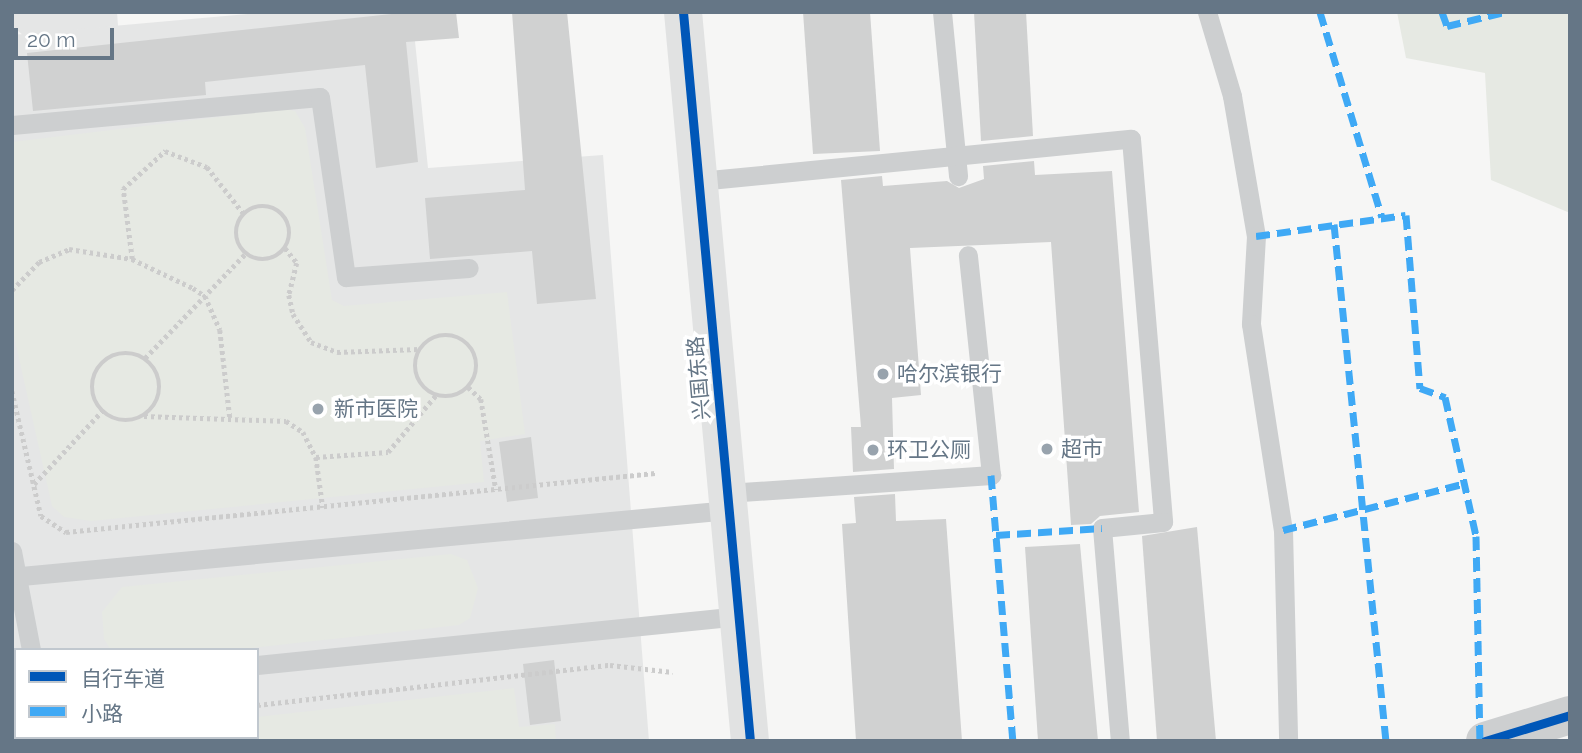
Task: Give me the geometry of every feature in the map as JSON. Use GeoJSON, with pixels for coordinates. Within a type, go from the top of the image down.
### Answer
{"type":"FeatureCollection","features":[{"type":"Feature","properties":{"kind":"main road","name":"兴国东路"},"geometry":{"type":"LineString","coordinates":[[683,12],[750,741]]}},
{"type":"Feature","properties":{"kind":"street"},"geometry":{"type":"LineString","coordinates":[[1485,741],[1570,715]]}},
{"type":"Feature","properties":{"kind":"lane"},"geometry":{"type":"LineString","coordinates":[[942,12],[958,176]]}},
{"type":"Feature","properties":{"kind":"lane"},"geometry":{"type":"LineString","coordinates":[[1207,12],[1232,96],[1256,236],[1251,324],[1283,530],[1288,741]]}},
{"type":"Feature","properties":{"kind":"lane"},"geometry":{"type":"LineString","coordinates":[[12,125],[320,97],[346,276],[469,268]]}},
{"type":"Feature","properties":{"kind":"lane"},"geometry":{"type":"LineString","coordinates":[[699,181],[1131,139],[1163,522],[1102,528],[1120,741]]}},
{"type":"Feature","properties":{"kind":"lane"},"geometry":{"type":"LineString","coordinates":[[21,576],[990,475],[968,255]]}},
{"type":"Feature","properties":{"kind":"lane"},"geometry":{"type":"LineString","coordinates":[[12,551],[21,576],[31,648]]}},
{"type":"Feature","properties":{"kind":"lane"},"geometry":{"type":"LineString","coordinates":[[259,665],[738,616]]}},
{"type":"Feature","properties":{"kind":"path"},"geometry":{"type":"LineString","coordinates":[[132,259],[123,189],[165,151],[207,167],[244,214]]}},
{"type":"Feature","properties":{"kind":"path"},"geometry":{"type":"LineString","coordinates":[[285,248],[262,260],[246,253],[237,239],[244,214],[259,206],[277,209],[288,222],[285,248],[297,263],[289,295],[293,314],[311,342],[337,352],[419,349],[436,336],[466,341],[476,359],[468,387],[451,397],[436,395],[417,379],[419,349]]}},
{"type":"Feature","properties":{"kind":"path"},"geometry":{"type":"LineString","coordinates":[[12,290],[56,252],[132,259],[205,296],[220,330],[230,418]]}},
{"type":"Feature","properties":{"kind":"path"},"geometry":{"type":"LineString","coordinates":[[145,358],[246,253]]}},
{"type":"Feature","properties":{"kind":"path"},"geometry":{"type":"LineString","coordinates":[[144,416],[160,388],[145,358],[125,353],[104,361],[92,391],[102,411],[122,421],[144,416],[286,421],[303,432],[316,457],[323,508]]}},
{"type":"Feature","properties":{"kind":"path"},"geometry":{"type":"LineString","coordinates":[[468,387],[481,399],[496,490]]}},
{"type":"Feature","properties":{"kind":"path"},"geometry":{"type":"LineString","coordinates":[[12,391],[41,516],[66,532],[655,473]]}},
{"type":"Feature","properties":{"kind":"path"},"geometry":{"type":"LineString","coordinates":[[316,457],[388,452],[436,395]]}},
{"type":"Feature","properties":{"kind":"path"},"geometry":{"type":"LineString","coordinates":[[34,485],[102,411]]}},
{"type":"Feature","properties":{"kind":"path"},"geometry":{"type":"LineString","coordinates":[[259,705],[610,665],[673,672]]}},
{"type":"Feature","properties":{"kind":"shaded area"},"geometry":{"type":"Polygon","coordinates":[[[12,12],[117,12],[118,26],[23,35],[12,26],[12,12]]]}},
{"type":"Feature","properties":{"kind":"shaded area","name":"新市医院"},"geometry":{"type":"Polygon","coordinates":[[[270,12],[412,12],[428,168],[603,155],[649,741],[12,741],[12,35],[270,12]]]}},
{"type":"Feature","properties":{"kind":"shaded area"},"geometry":{"type":"Polygon","coordinates":[[[1397,12],[1570,12],[1570,213],[1491,180],[1485,73],[1406,58],[1397,12]]]}},
{"type":"Feature","properties":{"kind":"shaded area"},"geometry":{"type":"Polygon","coordinates":[[[284,109],[295,111],[305,128],[332,300],[344,306],[507,292],[525,434],[480,441],[484,482],[91,521],[64,517],[52,506],[12,327],[12,142],[284,109]]]}},
{"type":"Feature","properties":{"kind":"shaded area"},"geometry":{"type":"Polygon","coordinates":[[[451,554],[467,560],[478,588],[470,618],[459,625],[252,648],[110,648],[104,639],[102,612],[122,587],[451,554]]]}},
{"type":"Feature","properties":{"kind":"shaded area"},"geometry":{"type":"Polygon","coordinates":[[[514,688],[519,727],[555,724],[556,741],[88,741],[259,739],[259,717],[514,688]]]}},
{"type":"Feature","properties":{"kind":"building"},"geometry":{"type":"Polygon","coordinates":[[[410,12],[456,12],[459,38],[406,42],[418,162],[376,168],[365,65],[205,82],[206,95],[33,111],[27,53],[410,12]]]}},
{"type":"Feature","properties":{"kind":"building"},"geometry":{"type":"Polygon","coordinates":[[[512,12],[567,12],[596,299],[537,304],[532,251],[430,259],[425,198],[525,190],[512,12]]]}},
{"type":"Feature","properties":{"kind":"building"},"geometry":{"type":"Polygon","coordinates":[[[803,12],[870,12],[880,151],[813,154],[803,12]]]}},
{"type":"Feature","properties":{"kind":"building"},"geometry":{"type":"Polygon","coordinates":[[[974,12],[1026,12],[1033,136],[981,141],[974,12]]]}},
{"type":"Feature","properties":{"kind":"building"},"geometry":{"type":"Polygon","coordinates":[[[1034,161],[1035,175],[1112,171],[1139,512],[1100,516],[1091,524],[1071,525],[1051,242],[910,248],[921,395],[892,398],[894,469],[853,472],[851,427],[861,427],[841,180],[882,176],[883,186],[947,181],[959,188],[984,179],[983,166],[1034,161]]]}},
{"type":"Feature","properties":{"kind":"building"},"geometry":{"type":"Polygon","coordinates":[[[531,437],[538,498],[507,502],[499,442],[531,437]]]}},
{"type":"Feature","properties":{"kind":"building"},"geometry":{"type":"Polygon","coordinates":[[[895,494],[896,521],[946,519],[962,741],[856,741],[842,524],[856,523],[854,497],[895,494]]]}},
{"type":"Feature","properties":{"kind":"building"},"geometry":{"type":"Polygon","coordinates":[[[1197,527],[1216,741],[1157,741],[1142,536],[1197,527]]]}},
{"type":"Feature","properties":{"kind":"building"},"geometry":{"type":"Polygon","coordinates":[[[1080,544],[1098,741],[1038,741],[1025,547],[1080,544]]]}},
{"type":"Feature","properties":{"kind":"building"},"geometry":{"type":"Polygon","coordinates":[[[554,660],[561,721],[530,725],[523,664],[554,660]]]}},
{"type":"Feature","properties":{"kind":"marked path"},"geometry":{"type":"LineString","coordinates":[[1320,12],[1382,217]]}},
{"type":"Feature","properties":{"kind":"marked path"},"geometry":{"type":"LineString","coordinates":[[1442,12],[1447,26],[1505,12]]}},
{"type":"Feature","properties":{"kind":"marked path"},"geometry":{"type":"LineString","coordinates":[[1256,236],[1406,215],[1420,388],[1445,397],[1476,536],[1480,741]]}},
{"type":"Feature","properties":{"kind":"marked path"},"geometry":{"type":"LineString","coordinates":[[1334,224],[1386,741]]}},
{"type":"Feature","properties":{"kind":"marked path"},"geometry":{"type":"LineString","coordinates":[[991,475],[1013,741]]}},
{"type":"Feature","properties":{"kind":"marked path"},"geometry":{"type":"LineString","coordinates":[[1283,530],[1466,483]]}},
{"type":"Feature","properties":{"kind":"marked path"},"geometry":{"type":"LineString","coordinates":[[996,535],[1102,528]]}},
{"type":"Feature","properties":{"kind":"cycle path"},"geometry":{"type":"LineString","coordinates":[[683,12],[750,741]]}},
{"type":"Feature","properties":{"kind":"cycle path"},"geometry":{"type":"LineString","coordinates":[[1485,741],[1570,715]]}},
{"type":"Feature","properties":{"kind":"place","name":"哈尔滨银行"},"geometry":{"type":"Point","coordinates":[883,374]}},
{"type":"Feature","properties":{"kind":"place","name":"新市医院"},"geometry":{"type":"Point","coordinates":[318,409]}},
{"type":"Feature","properties":{"kind":"place","name":"超市"},"geometry":{"type":"Point","coordinates":[1047,449]}},
{"type":"Feature","properties":{"kind":"place","name":"环卫公厕"},"geometry":{"type":"Point","coordinates":[873,450]}}]}
